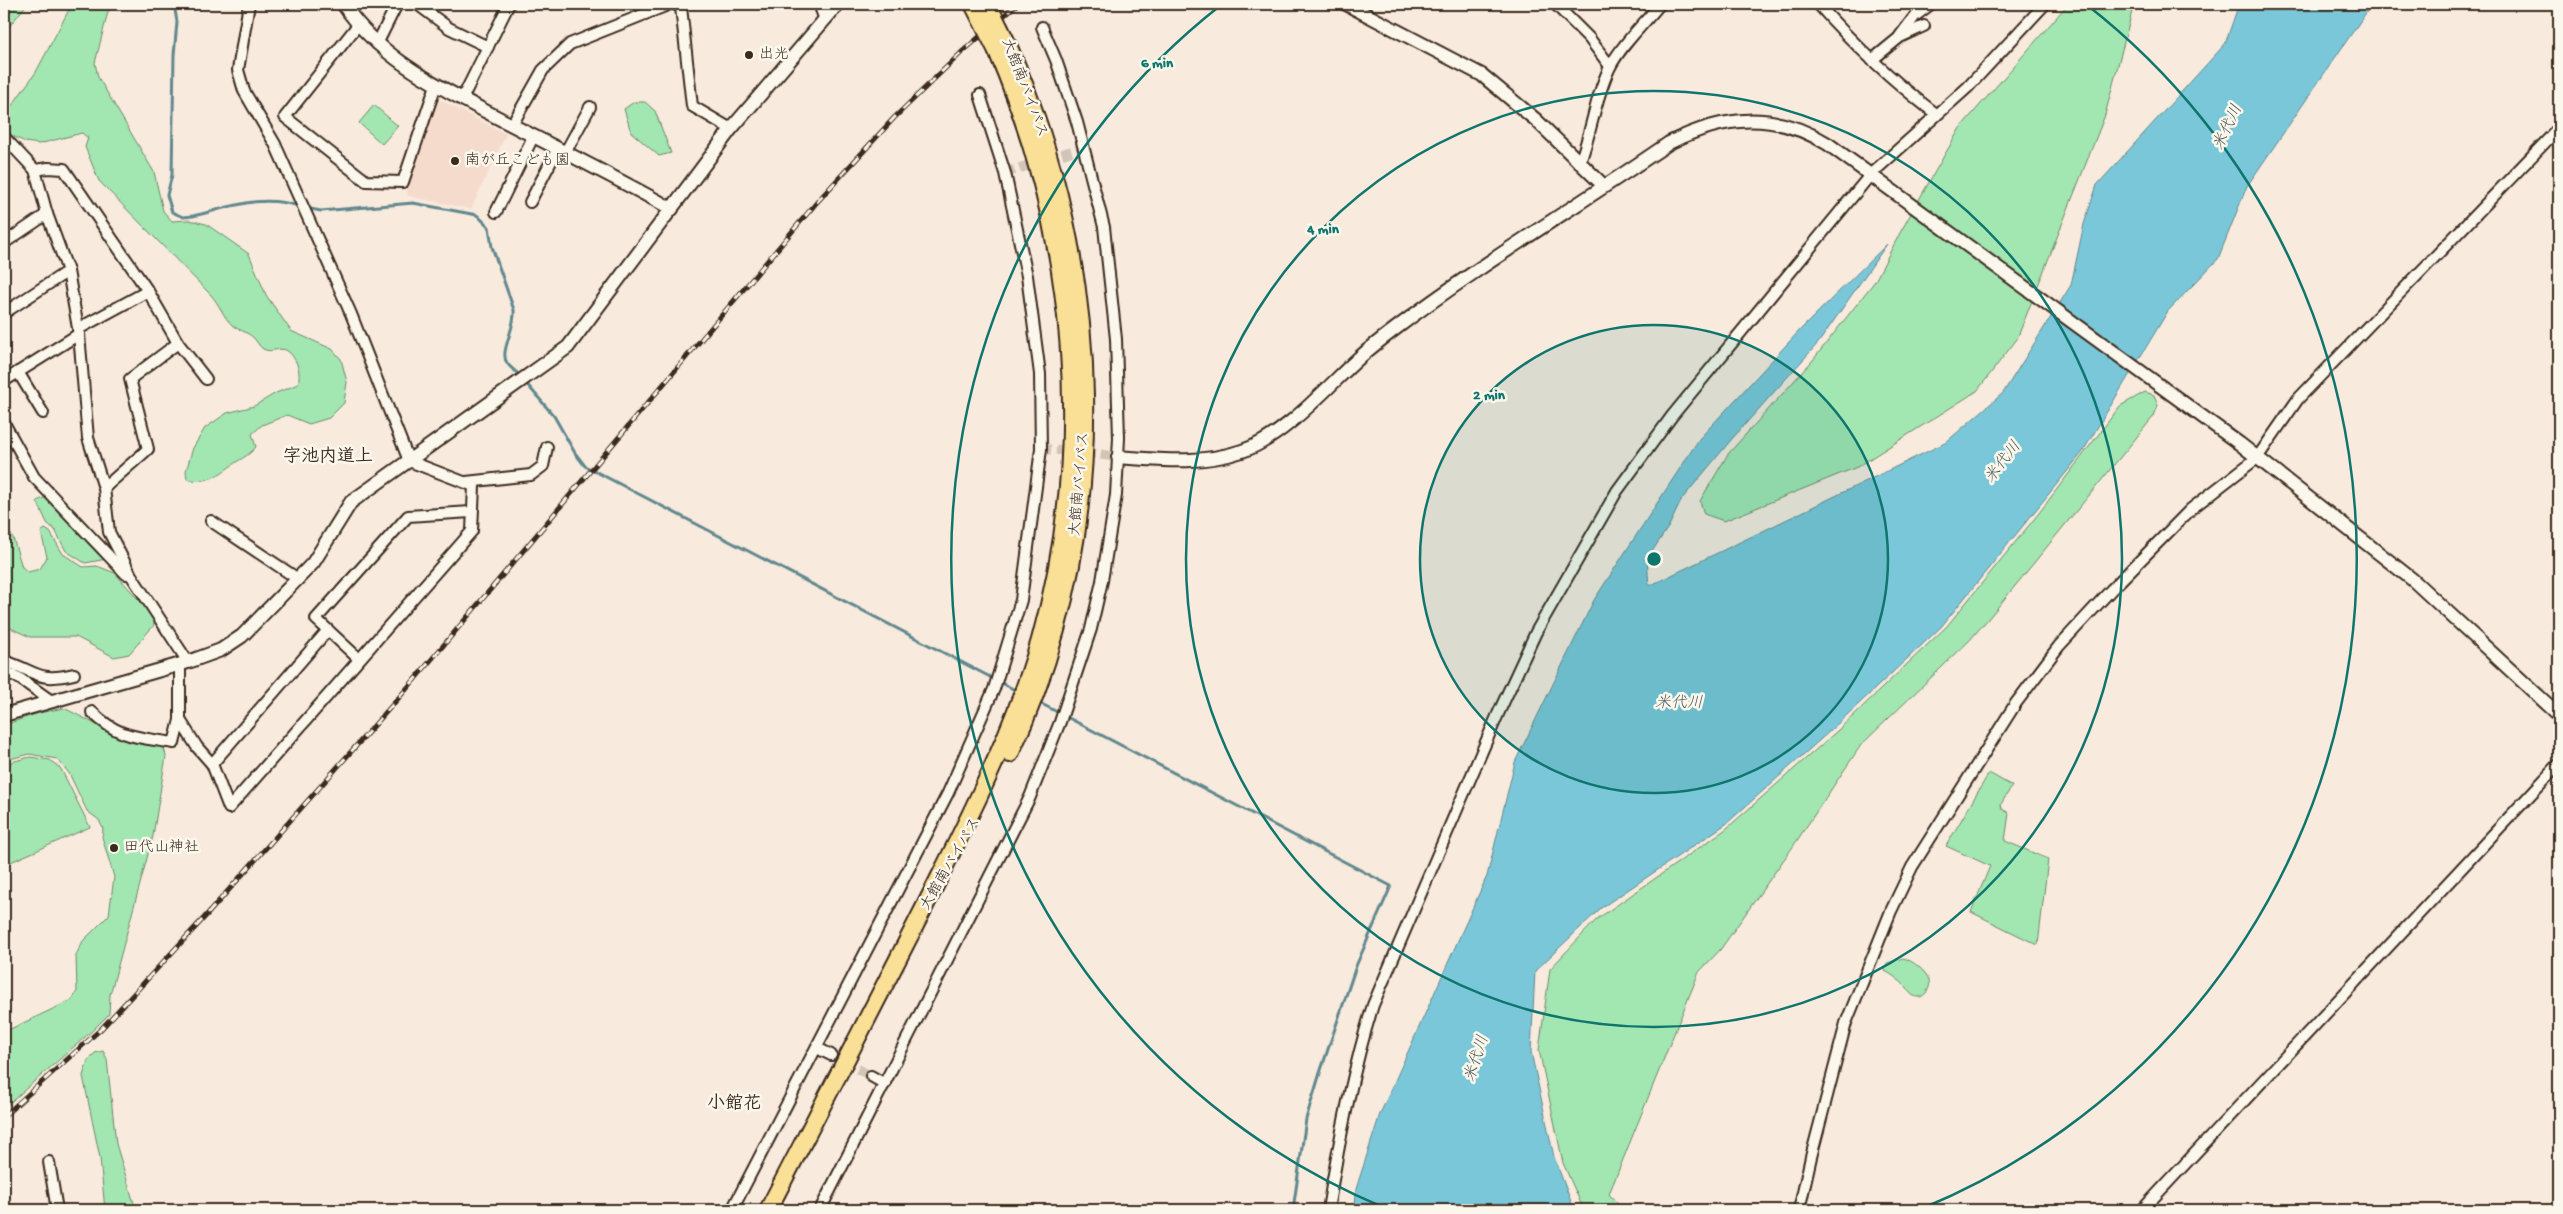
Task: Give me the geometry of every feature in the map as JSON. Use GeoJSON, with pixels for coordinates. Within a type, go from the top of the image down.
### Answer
{"type":"FeatureCollection","features":[{"type":"Feature","properties":{"kind":"highway","name":"大館南バイパス"},"geometry":{"type":"LineString","coordinates":[[973,4],[1002,48]]}},
{"type":"Feature","properties":{"kind":"highway","name":"大館南バイパス"},"geometry":{"type":"LineString","coordinates":[[768,1210],[906,943],[982,810],[1035,678],[1050,600],[1064,516],[1072,432],[1071,380],[1064,288],[1047,199],[988,4]]}},
{"type":"Feature","properties":{"kind":"street"},"geometry":{"type":"LineString","coordinates":[[180,720],[197,747],[212,764],[229,808],[472,531],[471,512],[474,486],[410,461],[351,314],[308,216],[275,144],[244,92],[238,70],[249,4]]}},
{"type":"Feature","properties":{"kind":"street"},"geometry":{"type":"LineString","coordinates":[[343,4],[358,26],[390,56],[462,99],[533,137],[606,172],[672,209]]}},
{"type":"Feature","properties":{"kind":"street"},"geometry":{"type":"LineString","coordinates":[[377,44],[397,4]]}},
{"type":"Feature","properties":{"kind":"street"},"geometry":{"type":"LineString","coordinates":[[417,4],[449,28],[488,47]]}},
{"type":"Feature","properties":{"kind":"street"},"geometry":{"type":"LineString","coordinates":[[462,99],[508,4]]}},
{"type":"Feature","properties":{"kind":"street"},"geometry":{"type":"LineString","coordinates":[[512,125],[543,70],[570,44],[670,4]]}},
{"type":"Feature","properties":{"kind":"street"},"geometry":{"type":"LineString","coordinates":[[674,4],[681,7],[692,106],[732,129]]}},
{"type":"Feature","properties":{"kind":"street"},"geometry":{"type":"LineString","coordinates":[[819,4],[825,20]]}},
{"type":"Feature","properties":{"kind":"street"},"geometry":{"type":"LineString","coordinates":[[4,715],[50,700],[184,663],[221,650],[242,636],[312,564],[351,502],[515,387],[568,347],[732,129],[838,4]]}},
{"type":"Feature","properties":{"kind":"street"},"geometry":{"type":"LineString","coordinates":[[1346,4],[1482,75],[1536,120],[1604,186]]}},
{"type":"Feature","properties":{"kind":"street"},"geometry":{"type":"LineString","coordinates":[[1555,4],[1589,38],[1610,66]]}},
{"type":"Feature","properties":{"kind":"street"},"geometry":{"type":"LineString","coordinates":[[1580,162],[1589,138],[1596,102],[1610,66],[1660,4]]}},
{"type":"Feature","properties":{"kind":"street"},"geometry":{"type":"LineString","coordinates":[[1818,4],[1897,84],[1936,114]]}},
{"type":"Feature","properties":{"kind":"street"},"geometry":{"type":"LineString","coordinates":[[1900,37],[1915,16],[1931,4]]}},
{"type":"Feature","properties":{"kind":"street"},"geometry":{"type":"LineString","coordinates":[[1328,1210],[1341,1129],[1358,1054],[1374,1005],[1498,714],[1536,632],[1617,491],[1678,409],[1871,174],[1968,87],[2045,4]]}},
{"type":"Feature","properties":{"kind":"street"},"geometry":{"type":"LineString","coordinates":[[358,26],[285,117],[366,181],[403,182],[436,84]]}},
{"type":"Feature","properties":{"kind":"street"},"geometry":{"type":"LineString","coordinates":[[1872,60],[1900,37],[1924,26]]}},
{"type":"Feature","properties":{"kind":"street"},"geometry":{"type":"LineString","coordinates":[[820,1210],[1030,797],[1065,708],[1091,629],[1102,581],[1111,529],[1118,457],[1116,339],[1104,226],[1077,122],[1056,60],[1042,27]]}},
{"type":"Feature","properties":{"kind":"street"},"geometry":{"type":"LineString","coordinates":[[732,1210],[948,792],[995,687],[1021,600],[1033,521],[1041,449],[1040,374],[1025,266],[1005,172],[980,95]]}},
{"type":"Feature","properties":{"kind":"street"},"geometry":{"type":"LineString","coordinates":[[530,202],[590,107]]}},
{"type":"Feature","properties":{"kind":"street"},"geometry":{"type":"LineString","coordinates":[[1118,457],[1191,462],[1243,451],[1268,437],[1300,413],[1361,356],[1393,330],[1492,259],[1669,143],[1695,129],[1724,122],[1747,120],[1777,122],[1797,127],[1828,144],[2240,444],[2413,580],[2559,715]]}},
{"type":"Feature","properties":{"kind":"street"},"geometry":{"type":"LineString","coordinates":[[1799,1210],[1846,1023],[1892,911],[1917,859],[2016,703],[2059,646],[2192,509],[2257,458],[2298,399],[2559,128]]}},
{"type":"Feature","properties":{"kind":"street"},"geometry":{"type":"LineString","coordinates":[[4,137],[35,170],[46,214],[68,271],[78,332],[88,438],[104,488],[109,532],[184,663],[180,720],[174,743],[150,741],[112,730],[92,712]]}},
{"type":"Feature","properties":{"kind":"street"},"geometry":{"type":"LineString","coordinates":[[496,212],[533,137]]}},
{"type":"Feature","properties":{"kind":"street"},"geometry":{"type":"LineString","coordinates":[[35,170],[48,168],[64,169],[148,291],[178,343],[206,379]]}},
{"type":"Feature","properties":{"kind":"street"},"geometry":{"type":"LineString","coordinates":[[4,242],[46,214]]}},
{"type":"Feature","properties":{"kind":"street"},"geometry":{"type":"LineString","coordinates":[[4,313],[68,271]]}},
{"type":"Feature","properties":{"kind":"street"},"geometry":{"type":"LineString","coordinates":[[4,381],[78,332],[148,291]]}},
{"type":"Feature","properties":{"kind":"street"},"geometry":{"type":"LineString","coordinates":[[104,488],[148,449],[130,379],[178,343]]}},
{"type":"Feature","properties":{"kind":"street"},"geometry":{"type":"LineString","coordinates":[[18,372],[43,413]]}},
{"type":"Feature","properties":{"kind":"street"},"geometry":{"type":"LineString","coordinates":[[4,423],[34,477],[139,587]]}},
{"type":"Feature","properties":{"kind":"street"},"geometry":{"type":"LineString","coordinates":[[466,482],[531,475],[543,466],[547,447]]}},
{"type":"Feature","properties":{"kind":"street"},"geometry":{"type":"LineString","coordinates":[[359,660],[316,619],[408,516],[471,512]]}},
{"type":"Feature","properties":{"kind":"street"},"geometry":{"type":"LineString","coordinates":[[211,521],[298,579]]}},
{"type":"Feature","properties":{"kind":"street"},"geometry":{"type":"LineString","coordinates":[[212,764],[328,630]]}},
{"type":"Feature","properties":{"kind":"street"},"geometry":{"type":"LineString","coordinates":[[4,661],[43,678],[56,678],[74,674]]}},
{"type":"Feature","properties":{"kind":"street"},"geometry":{"type":"LineString","coordinates":[[4,671],[19,678],[50,700]]}},
{"type":"Feature","properties":{"kind":"street"},"geometry":{"type":"LineString","coordinates":[[2142,1210],[2559,764]]}},
{"type":"Feature","properties":{"kind":"street"},"geometry":{"type":"LineString","coordinates":[[816,1048],[831,1055]]}},
{"type":"Feature","properties":{"kind":"street"},"geometry":{"type":"LineString","coordinates":[[871,1076],[885,1084]]}},
{"type":"Feature","properties":{"kind":"street"},"geometry":{"type":"LineString","coordinates":[[49,1162],[57,1210]]}},
{"type":"Feature","properties":{"kind":"shaded area","name":"南が丘こども園"},"geometry":{"type":"Polygon","coordinates":[[[437,98],[506,134],[471,209],[408,196],[407,189],[437,98]]]}},
{"type":"Feature","properties":{"kind":"green space"},"geometry":{"type":"Polygon","coordinates":[[[4,4],[27,4],[4,33],[4,4]]]}},
{"type":"Feature","properties":{"kind":"green space"},"geometry":{"type":"Polygon","coordinates":[[[72,4],[110,4],[95,63],[98,77],[154,172],[163,211],[172,221],[189,220],[206,224],[249,254],[266,295],[291,331],[332,349],[341,359],[347,382],[344,403],[329,418],[309,424],[287,415],[262,425],[252,434],[256,447],[252,451],[221,473],[206,480],[187,479],[186,471],[193,448],[205,428],[227,413],[254,406],[276,393],[298,384],[298,367],[295,359],[286,350],[270,351],[263,349],[252,336],[233,326],[211,295],[99,181],[85,147],[88,138],[82,133],[39,144],[25,142],[11,135],[5,123],[8,111],[36,72],[72,4]]]}},
{"type":"Feature","properties":{"kind":"green space"},"geometry":{"type":"Polygon","coordinates":[[[2068,4],[2134,4],[2105,115],[2017,339],[1977,391],[1857,467],[1724,521],[1704,514],[1700,501],[1728,454],[1813,360],[1875,281],[1901,231],[1960,128],[2068,4]]]}},
{"type":"Feature","properties":{"kind":"green space"},"geometry":{"type":"Polygon","coordinates":[[[634,102],[645,102],[655,111],[671,153],[659,156],[631,132],[624,109],[634,102]]]}},
{"type":"Feature","properties":{"kind":"green space"},"geometry":{"type":"Polygon","coordinates":[[[374,105],[398,126],[382,144],[359,123],[374,105]]]}},
{"type":"Feature","properties":{"kind":"green space"},"geometry":{"type":"Polygon","coordinates":[[[2145,392],[2154,395],[2158,405],[2154,416],[1969,641],[1861,745],[1792,848],[1720,950],[1699,972],[1609,1194],[1623,1210],[1581,1210],[1582,1206],[1563,1163],[1539,1050],[1550,969],[1597,919],[1726,829],[1837,731],[1947,626],[2039,513],[2120,406],[2145,392]]]}},
{"type":"Feature","properties":{"kind":"green space"},"geometry":{"type":"Polygon","coordinates":[[[48,496],[107,559],[85,563],[66,551],[55,530],[47,523],[37,501],[48,496]]]}},
{"type":"Feature","properties":{"kind":"green space"},"geometry":{"type":"Polygon","coordinates":[[[4,522],[13,538],[22,567],[28,572],[40,569],[47,557],[41,532],[45,529],[50,532],[63,554],[83,567],[97,566],[115,573],[153,616],[154,625],[129,654],[114,657],[76,637],[30,637],[4,625],[4,522]]]}},
{"type":"Feature","properties":{"kind":"green space"},"geometry":{"type":"Polygon","coordinates":[[[64,708],[111,732],[162,741],[166,756],[153,836],[110,995],[109,1014],[4,1108],[4,1032],[72,1000],[77,991],[76,955],[83,941],[109,915],[114,877],[102,837],[103,829],[99,820],[87,811],[69,773],[57,759],[29,754],[10,759],[4,764],[4,725],[39,713],[64,708]]]}},
{"type":"Feature","properties":{"kind":"green space"},"geometry":{"type":"Polygon","coordinates":[[[30,757],[50,760],[61,769],[90,827],[4,865],[4,772],[11,762],[30,757]]]}},
{"type":"Feature","properties":{"kind":"green space"},"geometry":{"type":"Polygon","coordinates":[[[1989,773],[2012,786],[2001,804],[2002,809],[2009,813],[2005,841],[2048,859],[2038,945],[1971,912],[1990,866],[1946,846],[1989,773]]]}},
{"type":"Feature","properties":{"kind":"green space"},"geometry":{"type":"Polygon","coordinates":[[[1903,958],[1918,966],[1929,980],[1928,990],[1921,997],[1912,995],[1901,982],[1885,971],[1887,963],[1903,958]]]}},
{"type":"Feature","properties":{"kind":"green space"},"geometry":{"type":"Polygon","coordinates":[[[103,1051],[107,1059],[116,1144],[136,1210],[105,1210],[100,1158],[83,1076],[88,1060],[95,1053],[103,1051]]]}},
{"type":"Feature","properties":{"kind":"water","name":"米代川"},"geometry":{"type":"Polygon","coordinates":[[[2239,4],[2372,4],[2247,186],[2218,259],[2168,311],[2082,453],[1941,627],[1831,730],[1726,824],[1601,908],[1535,971],[1531,1052],[1554,1157],[1572,1204],[1570,1210],[1355,1210],[1356,1189],[1380,1114],[1487,876],[1515,762],[1594,600],[1699,439],[1801,329],[1887,244],[1819,342],[1731,440],[1682,499],[1669,526],[1647,559],[1649,586],[1945,443],[2003,393],[2071,285],[2084,224],[2097,185],[2225,44],[2239,4]]]}},
{"type":"Feature","properties":{"kind":"waterway"},"geometry":{"type":"LineString","coordinates":[[174,4],[177,22],[174,55],[172,175],[167,195],[172,212],[183,217],[193,216],[246,203],[271,201],[299,206]]}},
{"type":"Feature","properties":{"kind":"waterway"},"geometry":{"type":"LineString","coordinates":[[305,208],[321,211],[413,203],[477,215],[489,227],[492,247],[514,310],[513,324],[506,346],[505,358],[508,365],[521,377]]}},
{"type":"Feature","properties":{"kind":"waterway"},"geometry":{"type":"LineString","coordinates":[[525,382],[554,416],[575,453],[585,466],[1017,691]]}},
{"type":"Feature","properties":{"kind":"waterway"},"geometry":{"type":"LineString","coordinates":[[1036,701],[1391,886],[1356,966],[1306,1119],[1293,1210]]}},
{"type":"Feature","properties":{"kind":"tunnel"},"geometry":{"type":"LineString","coordinates":[[1005,173],[1084,147]]}},
{"type":"Feature","properties":{"kind":"tunnel"},"geometry":{"type":"LineString","coordinates":[[1041,449],[1077,451],[1118,457]]}},
{"type":"Feature","properties":{"kind":"tunnel"},"geometry":{"type":"LineString","coordinates":[[831,1055],[871,1076]]}},
{"type":"Feature","properties":{"kind":"railway"},"geometry":{"type":"LineString","coordinates":[[4,1116],[101,1029],[204,918],[410,685],[817,202],[894,118],[961,53],[1017,4]]}},
{"type":"Feature","properties":{"kind":"place","name":"出光"},"geometry":{"type":"Point","coordinates":[749,55]}},
{"type":"Feature","properties":{"kind":"place","name":"南が丘こども園"},"geometry":{"type":"Point","coordinates":[455,161]}},
{"type":"Feature","properties":{"kind":"place","name":"田代山神社"},"geometry":{"type":"Point","coordinates":[114,848]}},
{"type":"Feature","properties":{"kind":"district","name":"字池内道上"},"geometry":{"type":"Point","coordinates":[328,457]}},
{"type":"Feature","properties":{"kind":"district","name":"小館花"},"geometry":{"type":"Point","coordinates":[734,1104]}}]}
